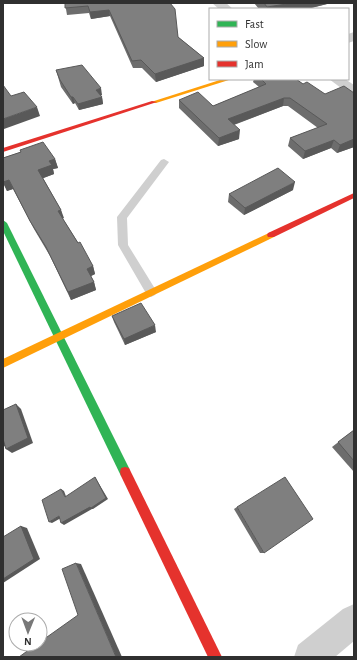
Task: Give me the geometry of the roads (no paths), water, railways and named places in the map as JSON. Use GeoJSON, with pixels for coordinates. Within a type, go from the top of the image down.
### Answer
{"type":"FeatureCollection","features":[{"type":"Feature","properties":{"kind":"street"},"geometry":{"type":"LineString","coordinates":[[3,150],[226,80]]}},
{"type":"Feature","properties":{"kind":"street"},"geometry":{"type":"LineString","coordinates":[[338,80],[354,91]]}},
{"type":"Feature","properties":{"kind":"street"},"geometry":{"type":"LineString","coordinates":[[3,364],[354,195]]}},
{"type":"Feature","properties":{"kind":"street"},"geometry":{"type":"LineString","coordinates":[[3,223],[215,657]]}},
{"type":"Feature","properties":{"kind":"street"},"geometry":{"type":"LineString","coordinates":[[310,657],[354,620]]}},
{"type":"Feature","properties":{"kind":"lane"},"geometry":{"type":"LineString","coordinates":[[151,292],[123,245],[122,217],[164,162]]}}]}
